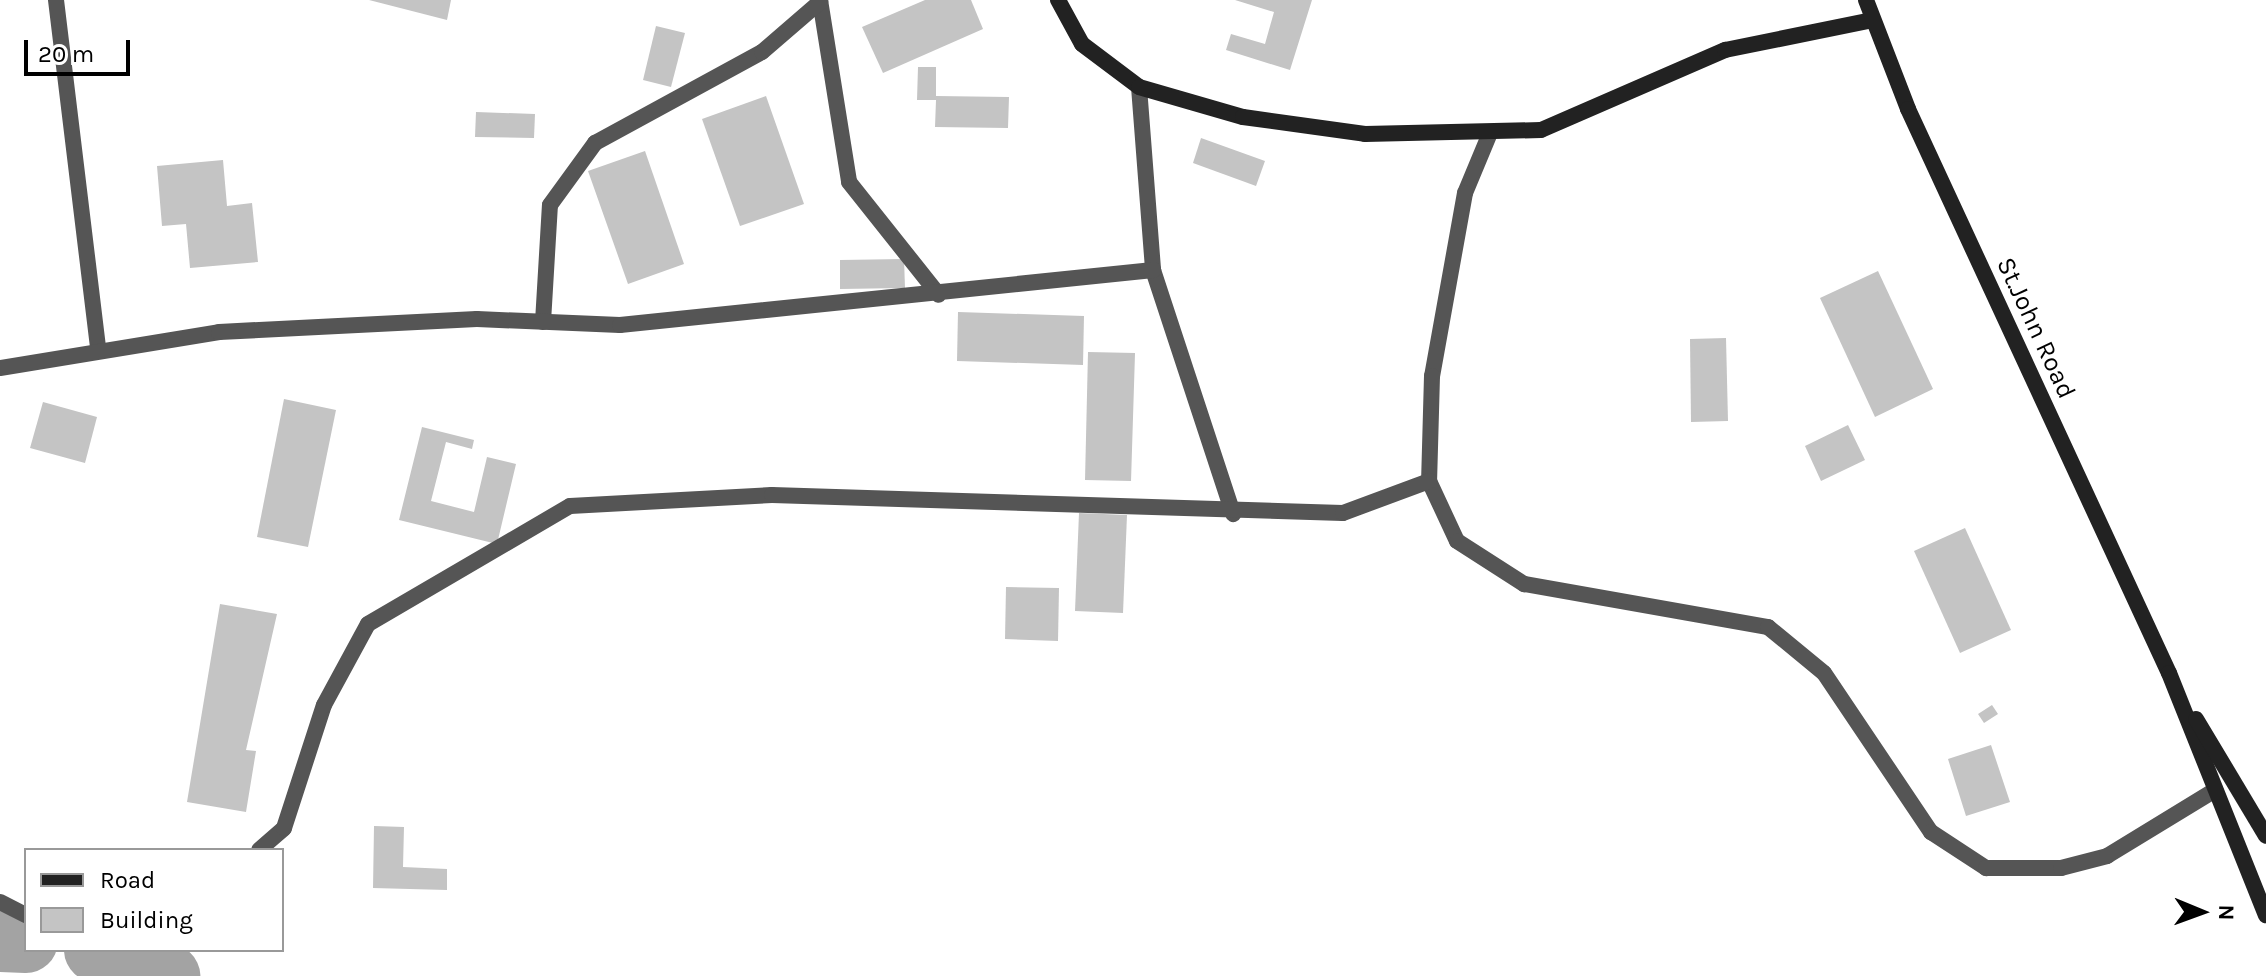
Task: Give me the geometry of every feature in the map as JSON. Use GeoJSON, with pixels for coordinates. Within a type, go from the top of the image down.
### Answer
{"type":"FeatureCollection","features":[{"type":"Feature","properties":{"kind":"street"},"geometry":{"type":"LineString","coordinates":[[56,0],[98,347]]}},
{"type":"Feature","properties":{"kind":"street"},"geometry":{"type":"LineString","coordinates":[[1058,0],[1082,44],[1139,87],[1292,126],[1490,133],[1560,125],[1725,50],[1872,20]]}},
{"type":"Feature","properties":{"kind":"street","name":"St.John Road"},"geometry":{"type":"LineString","coordinates":[[1866,0],[1872,20],[2169,673]]}},
{"type":"Feature","properties":{"kind":"street"},"geometry":{"type":"LineString","coordinates":[[543,322],[550,205],[595,143],[762,52],[820,1]]}},
{"type":"Feature","properties":{"kind":"street"},"geometry":{"type":"LineString","coordinates":[[820,1],[849,182],[939,295]]}},
{"type":"Feature","properties":{"kind":"street"},"geometry":{"type":"LineString","coordinates":[[1139,87],[1153,270],[1233,514]]}},
{"type":"Feature","properties":{"kind":"street"},"geometry":{"type":"LineString","coordinates":[[1490,133],[1465,193],[1432,376],[1429,481],[1457,541],[1524,584],[1725,615],[1795,643],[1824,673],[1931,832],[1986,868],[2061,868],[2107,856],[2215,790]]}},
{"type":"Feature","properties":{"kind":"street"},"geometry":{"type":"LineString","coordinates":[[0,368],[98,347],[354,323],[543,322],[620,325],[752,306],[939,295],[1153,270]]}},
{"type":"Feature","properties":{"kind":"street"},"geometry":{"type":"LineString","coordinates":[[261,848],[284,828],[324,705],[368,624],[524,527],[570,506],[772,495],[1233,514],[1343,513],[1429,481]]}},
{"type":"Feature","properties":{"kind":"street"},"geometry":{"type":"LineString","coordinates":[[2169,673],[2264,910]]}},
{"type":"Feature","properties":{"kind":"street"},"geometry":{"type":"LineString","coordinates":[[2169,673],[2266,836]]}},
{"type":"Feature","properties":{"kind":"street"},"geometry":{"type":"LineString","coordinates":[[0,902],[24,914]]}},
{"type":"Feature","properties":{"kind":"building"},"geometry":{"type":"Polygon","coordinates":[[[369,0],[451,0],[447,20],[369,0]]]}},
{"type":"Feature","properties":{"kind":"building"},"geometry":{"type":"Polygon","coordinates":[[[925,0],[971,0],[983,29],[883,73],[862,27],[925,0]]]}},
{"type":"Feature","properties":{"kind":"building"},"geometry":{"type":"Polygon","coordinates":[[[1235,0],[1312,0],[1290,70],[1226,50],[1231,34],[1265,44],[1274,12],[1235,0]]]}},
{"type":"Feature","properties":{"kind":"building"},"geometry":{"type":"Polygon","coordinates":[[[656,26],[685,33],[671,87],[643,80],[656,26]]]}},
{"type":"Feature","properties":{"kind":"building"},"geometry":{"type":"Polygon","coordinates":[[[918,67],[936,67],[936,96],[1009,97],[1008,128],[935,127],[936,100],[917,100],[918,67]]]}},
{"type":"Feature","properties":{"kind":"building"},"geometry":{"type":"Polygon","coordinates":[[[766,96],[804,204],[740,226],[702,119],[766,96]]]}},
{"type":"Feature","properties":{"kind":"building"},"geometry":{"type":"Polygon","coordinates":[[[476,112],[535,114],[534,138],[475,137],[476,112]]]}},
{"type":"Feature","properties":{"kind":"building"},"geometry":{"type":"Polygon","coordinates":[[[1201,138],[1265,161],[1256,186],[1193,163],[1201,138]]]}},
{"type":"Feature","properties":{"kind":"building"},"geometry":{"type":"Polygon","coordinates":[[[645,151],[684,264],[628,284],[588,171],[645,151]]]}},
{"type":"Feature","properties":{"kind":"building"},"geometry":{"type":"Polygon","coordinates":[[[223,160],[227,206],[252,203],[258,262],[190,268],[186,224],[162,226],[157,166],[223,160]]]}},
{"type":"Feature","properties":{"kind":"building"},"geometry":{"type":"Polygon","coordinates":[[[904,259],[905,288],[840,289],[840,260],[904,259]]]}},
{"type":"Feature","properties":{"kind":"building"},"geometry":{"type":"Polygon","coordinates":[[[1878,271],[1933,389],[1875,417],[1820,298],[1878,271]]]}},
{"type":"Feature","properties":{"kind":"building"},"geometry":{"type":"Polygon","coordinates":[[[958,312],[1084,316],[1083,365],[957,361],[958,312]]]}},
{"type":"Feature","properties":{"kind":"building"},"geometry":{"type":"Polygon","coordinates":[[[1726,338],[1728,421],[1691,422],[1690,339],[1726,338]]]}},
{"type":"Feature","properties":{"kind":"building"},"geometry":{"type":"Polygon","coordinates":[[[1088,352],[1135,353],[1131,481],[1085,480],[1088,352]]]}},
{"type":"Feature","properties":{"kind":"building"},"geometry":{"type":"Polygon","coordinates":[[[284,399],[336,410],[308,547],[257,537],[284,399]]]}},
{"type":"Feature","properties":{"kind":"building"},"geometry":{"type":"Polygon","coordinates":[[[43,402],[97,417],[85,463],[30,448],[43,402]]]}},
{"type":"Feature","properties":{"kind":"building"},"geometry":{"type":"Polygon","coordinates":[[[1848,425],[1865,460],[1821,481],[1805,446],[1848,425]]]}},
{"type":"Feature","properties":{"kind":"building"},"geometry":{"type":"Polygon","coordinates":[[[422,427],[474,440],[472,449],[446,442],[431,501],[474,512],[487,457],[516,464],[497,544],[399,520],[422,427]]]}},
{"type":"Feature","properties":{"kind":"building"},"geometry":{"type":"Polygon","coordinates":[[[1079,513],[1127,515],[1123,613],[1075,611],[1079,513]]]}},
{"type":"Feature","properties":{"kind":"building"},"geometry":{"type":"Polygon","coordinates":[[[1965,528],[2011,630],[1960,653],[1914,551],[1965,528]]]}},
{"type":"Feature","properties":{"kind":"building"},"geometry":{"type":"Polygon","coordinates":[[[1006,587],[1059,588],[1058,641],[1005,639],[1006,587]]]}},
{"type":"Feature","properties":{"kind":"building"},"geometry":{"type":"Polygon","coordinates":[[[220,604],[277,614],[246,750],[256,751],[246,812],[187,802],[220,604]]]}},
{"type":"Feature","properties":{"kind":"building"},"geometry":{"type":"Polygon","coordinates":[[[1992,705],[1998,714],[1984,723],[1978,714],[1992,705]]]}},
{"type":"Feature","properties":{"kind":"building"},"geometry":{"type":"Polygon","coordinates":[[[1991,745],[2010,802],[1966,816],[1948,759],[1991,745]]]}},
{"type":"Feature","properties":{"kind":"building"},"geometry":{"type":"Polygon","coordinates":[[[374,826],[404,827],[403,867],[447,869],[447,890],[373,888],[374,826]]]}},
{"type":"Feature","properties":{"kind":"waterway"},"geometry":{"type":"LineString","coordinates":[[0,940],[24,941]]}},
{"type":"Feature","properties":{"kind":"waterway"},"geometry":{"type":"LineString","coordinates":[[102,952],[168,976]]}}]}
